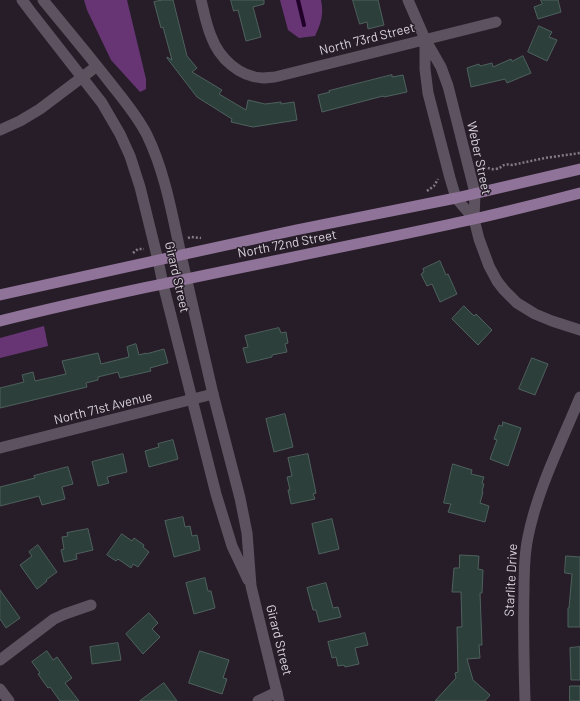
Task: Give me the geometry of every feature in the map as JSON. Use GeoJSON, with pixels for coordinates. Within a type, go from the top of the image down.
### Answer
{"type":"FeatureCollection","features":[{"type":"Feature","properties":{"kind":"main road","name":"North 72nd Street"},"geometry":{"type":"LineString","coordinates":[[0,295],[296,230],[456,198],[580,169]]}},
{"type":"Feature","properties":{"kind":"main road","name":"North 72nd Street"},"geometry":{"type":"LineString","coordinates":[[0,321],[186,278],[474,219],[580,193]]}},
{"type":"Feature","properties":{"kind":"street","name":"Girard Street"},"geometry":{"type":"LineString","coordinates":[[22,0],[102,103],[124,142],[135,170],[216,494],[232,546],[251,586]]}},
{"type":"Feature","properties":{"kind":"street","name":"Girard Street"},"geometry":{"type":"LineString","coordinates":[[43,0],[134,113],[147,134],[162,174],[213,394],[240,498],[247,533],[251,586],[278,697]]}},
{"type":"Feature","properties":{"kind":"street","name":"North 73rd Street"},"geometry":{"type":"LineString","coordinates":[[201,0],[211,37],[222,56],[229,63],[244,73],[263,78],[275,77],[496,22]]}},
{"type":"Feature","properties":{"kind":"street","name":"Weber Street"},"geometry":{"type":"LineString","coordinates":[[408,0],[425,39],[441,67],[448,86],[475,193],[474,219]]}},
{"type":"Feature","properties":{"kind":"street","name":"Weber Street"},"geometry":{"type":"LineString","coordinates":[[425,39],[425,69],[428,93],[449,174],[456,198],[474,219]]}},
{"type":"Feature","properties":{"kind":"street"},"geometry":{"type":"LineString","coordinates":[[0,130],[20,121],[40,109],[97,66]]}},
{"type":"Feature","properties":{"kind":"street"},"geometry":{"type":"LineString","coordinates":[[474,219],[486,259],[504,290],[535,314],[580,330]]}},
{"type":"Feature","properties":{"kind":"street","name":"North 71st Avenue"},"geometry":{"type":"LineString","coordinates":[[0,448],[213,394]]}},
{"type":"Feature","properties":{"kind":"street","name":"Starlite Drive"},"geometry":{"type":"LineString","coordinates":[[526,701],[523,622],[525,559],[528,538],[533,516],[546,479],[580,397]]}},
{"type":"Feature","properties":{"kind":"street"},"geometry":{"type":"LineString","coordinates":[[0,660],[54,620],[65,614],[91,605]]}},
{"type":"Feature","properties":{"kind":"street"},"geometry":{"type":"LineString","coordinates":[[0,689],[9,701]]}},
{"type":"Feature","properties":{"kind":"street"},"geometry":{"type":"LineString","coordinates":[[258,701],[278,697]]}},
{"type":"Feature","properties":{"kind":"path"},"geometry":{"type":"LineString","coordinates":[[469,169],[484,166],[495,169],[507,164],[512,165],[580,153]]}},
{"type":"Feature","properties":{"kind":"path"},"geometry":{"type":"LineString","coordinates":[[425,192],[434,186],[439,176],[449,174]]}},
{"type":"Feature","properties":{"kind":"path"},"geometry":{"type":"LineString","coordinates":[[178,240],[207,236]]}},
{"type":"Feature","properties":{"kind":"path"},"geometry":{"type":"LineString","coordinates":[[126,255],[133,253],[138,249],[155,246]]}},
{"type":"Feature","properties":{"kind":"shaded area"},"geometry":{"type":"Polygon","coordinates":[[[84,0],[127,0],[146,79],[146,89],[140,92],[111,60],[87,10],[84,0]]]}},
{"type":"Feature","properties":{"kind":"shaded area"},"geometry":{"type":"Polygon","coordinates":[[[280,0],[321,0],[321,19],[315,36],[299,38],[288,30],[280,0]]]}},
{"type":"Feature","properties":{"kind":"shaded area"},"geometry":{"type":"Polygon","coordinates":[[[44,326],[48,346],[0,358],[0,338],[44,326]]]}},
{"type":"Feature","properties":{"kind":"building"},"geometry":{"type":"Polygon","coordinates":[[[173,0],[187,56],[197,68],[192,72],[222,90],[219,94],[246,110],[248,100],[265,104],[294,102],[297,120],[253,127],[231,122],[232,119],[197,97],[167,58],[172,60],[154,2],[173,0]]]}},
{"type":"Feature","properties":{"kind":"building"},"geometry":{"type":"Polygon","coordinates":[[[231,0],[264,0],[264,4],[253,7],[261,37],[246,41],[238,10],[234,11],[231,0]]]}},
{"type":"Feature","properties":{"kind":"building"},"geometry":{"type":"Polygon","coordinates":[[[353,0],[378,0],[384,25],[368,29],[367,22],[360,24],[353,0]]]}},
{"type":"Feature","properties":{"kind":"building"},"geometry":{"type":"Polygon","coordinates":[[[541,0],[558,0],[561,12],[538,19],[534,7],[542,4],[541,0]]]}},
{"type":"Feature","properties":{"kind":"building"},"geometry":{"type":"Polygon","coordinates":[[[539,26],[552,32],[549,37],[557,40],[547,61],[528,52],[539,26]]]}},
{"type":"Feature","properties":{"kind":"building"},"geometry":{"type":"Polygon","coordinates":[[[523,56],[531,73],[507,83],[505,79],[471,87],[467,68],[479,64],[480,66],[492,63],[493,67],[511,59],[512,61],[523,56]]]}},
{"type":"Feature","properties":{"kind":"building"},"geometry":{"type":"Polygon","coordinates":[[[392,75],[392,77],[403,75],[407,92],[383,96],[322,112],[318,95],[392,75]]]}},
{"type":"Feature","properties":{"kind":"building"},"geometry":{"type":"Polygon","coordinates":[[[440,261],[457,294],[440,302],[432,284],[427,286],[421,274],[424,272],[423,269],[440,261]]]}},
{"type":"Feature","properties":{"kind":"building"},"geometry":{"type":"Polygon","coordinates":[[[464,306],[474,316],[476,314],[492,330],[478,345],[452,319],[464,306]]]}},
{"type":"Feature","properties":{"kind":"building"},"geometry":{"type":"Polygon","coordinates":[[[279,328],[281,333],[286,332],[288,343],[285,344],[287,352],[247,363],[243,348],[248,347],[245,336],[279,328]]]}},
{"type":"Feature","properties":{"kind":"building"},"geometry":{"type":"Polygon","coordinates":[[[136,344],[139,355],[164,349],[168,363],[150,368],[151,371],[120,378],[118,372],[98,377],[98,380],[86,383],[87,387],[0,408],[0,388],[24,382],[22,375],[33,372],[35,381],[66,374],[62,361],[98,353],[101,364],[129,357],[127,347],[136,344]]]}},
{"type":"Feature","properties":{"kind":"building"},"geometry":{"type":"Polygon","coordinates":[[[532,358],[548,364],[535,395],[519,389],[532,358]]]}},
{"type":"Feature","properties":{"kind":"building"},"geometry":{"type":"Polygon","coordinates":[[[285,414],[293,447],[274,452],[266,419],[285,414]]]}},
{"type":"Feature","properties":{"kind":"building"},"geometry":{"type":"Polygon","coordinates":[[[503,422],[521,428],[508,466],[490,459],[497,440],[494,439],[499,425],[502,426],[503,422]]]}},
{"type":"Feature","properties":{"kind":"building"},"geometry":{"type":"Polygon","coordinates":[[[173,440],[178,459],[149,467],[145,451],[159,447],[158,444],[173,440]]]}},
{"type":"Feature","properties":{"kind":"building"},"geometry":{"type":"Polygon","coordinates":[[[123,454],[127,472],[107,477],[109,483],[98,486],[92,462],[123,454]]]}},
{"type":"Feature","properties":{"kind":"building"},"geometry":{"type":"Polygon","coordinates":[[[308,454],[316,493],[313,494],[315,499],[291,504],[287,477],[292,476],[288,458],[308,454]]]}},
{"type":"Feature","properties":{"kind":"building"},"geometry":{"type":"Polygon","coordinates":[[[453,464],[472,470],[471,474],[484,477],[482,483],[484,484],[483,492],[480,503],[489,506],[485,522],[448,512],[451,504],[444,503],[453,464]]]}},
{"type":"Feature","properties":{"kind":"building"},"geometry":{"type":"Polygon","coordinates":[[[68,467],[73,484],[62,487],[65,499],[42,505],[39,496],[0,506],[0,487],[35,478],[34,476],[68,467]]]}},
{"type":"Feature","properties":{"kind":"building"},"geometry":{"type":"Polygon","coordinates":[[[183,517],[185,527],[190,526],[192,536],[197,535],[200,550],[174,557],[165,521],[183,517]]]}},
{"type":"Feature","properties":{"kind":"building"},"geometry":{"type":"Polygon","coordinates":[[[332,519],[339,549],[319,554],[312,524],[332,519]]]}},
{"type":"Feature","properties":{"kind":"building"},"geometry":{"type":"Polygon","coordinates":[[[88,529],[93,550],[76,554],[77,559],[64,562],[61,550],[64,549],[62,537],[68,536],[67,533],[88,529]]]}},
{"type":"Feature","properties":{"kind":"building"},"geometry":{"type":"Polygon","coordinates":[[[122,534],[132,541],[134,538],[144,545],[143,547],[149,552],[138,567],[133,564],[131,568],[118,559],[116,561],[107,555],[122,534]]]}},
{"type":"Feature","properties":{"kind":"building"},"geometry":{"type":"Polygon","coordinates":[[[38,545],[57,572],[37,589],[20,565],[32,556],[29,552],[38,545]]]}},
{"type":"Feature","properties":{"kind":"building"},"geometry":{"type":"Polygon","coordinates":[[[460,555],[479,556],[478,569],[483,570],[482,593],[480,593],[482,645],[479,645],[480,658],[467,659],[473,680],[490,695],[485,701],[435,701],[456,678],[455,673],[458,672],[457,627],[462,627],[461,592],[452,592],[454,568],[459,568],[460,555]]]}},
{"type":"Feature","properties":{"kind":"building"},"geometry":{"type":"Polygon","coordinates":[[[566,556],[580,557],[580,627],[568,627],[568,608],[572,574],[565,573],[566,556]]]}},
{"type":"Feature","properties":{"kind":"building"},"geometry":{"type":"Polygon","coordinates":[[[205,578],[208,591],[211,591],[215,608],[194,614],[186,583],[205,578]]]}},
{"type":"Feature","properties":{"kind":"building"},"geometry":{"type":"Polygon","coordinates":[[[326,583],[333,608],[338,607],[341,617],[319,622],[316,610],[313,610],[307,588],[326,583]]]}},
{"type":"Feature","properties":{"kind":"building"},"geometry":{"type":"Polygon","coordinates":[[[0,590],[20,618],[6,628],[0,619],[0,590]]]}},
{"type":"Feature","properties":{"kind":"building"},"geometry":{"type":"Polygon","coordinates":[[[149,613],[158,623],[152,629],[160,637],[143,654],[126,634],[149,613]]]}},
{"type":"Feature","properties":{"kind":"building"},"geometry":{"type":"Polygon","coordinates":[[[365,633],[368,645],[355,648],[359,664],[345,667],[344,665],[338,666],[336,657],[332,658],[328,642],[365,633]]]}},
{"type":"Feature","properties":{"kind":"building"},"geometry":{"type":"Polygon","coordinates":[[[118,643],[121,660],[92,664],[90,647],[118,643]]]}},
{"type":"Feature","properties":{"kind":"building"},"geometry":{"type":"Polygon","coordinates":[[[580,647],[580,680],[571,680],[570,648],[580,647]]]}},
{"type":"Feature","properties":{"kind":"building"},"geometry":{"type":"Polygon","coordinates":[[[47,651],[53,660],[57,657],[72,678],[65,683],[79,701],[60,701],[38,674],[40,673],[32,662],[47,651]]]}},
{"type":"Feature","properties":{"kind":"building"},"geometry":{"type":"Polygon","coordinates":[[[200,651],[229,660],[223,678],[227,679],[222,694],[189,683],[200,651]]]}},
{"type":"Feature","properties":{"kind":"building"},"geometry":{"type":"Polygon","coordinates":[[[164,683],[177,701],[140,701],[164,683]]]}},
{"type":"Feature","properties":{"kind":"building"},"geometry":{"type":"Polygon","coordinates":[[[570,686],[580,686],[580,701],[570,701],[570,686]]]}},
{"type":"Feature","properties":{"kind":"waterway"},"geometry":{"type":"LineString","coordinates":[[298,0],[304,25]]}}]}
